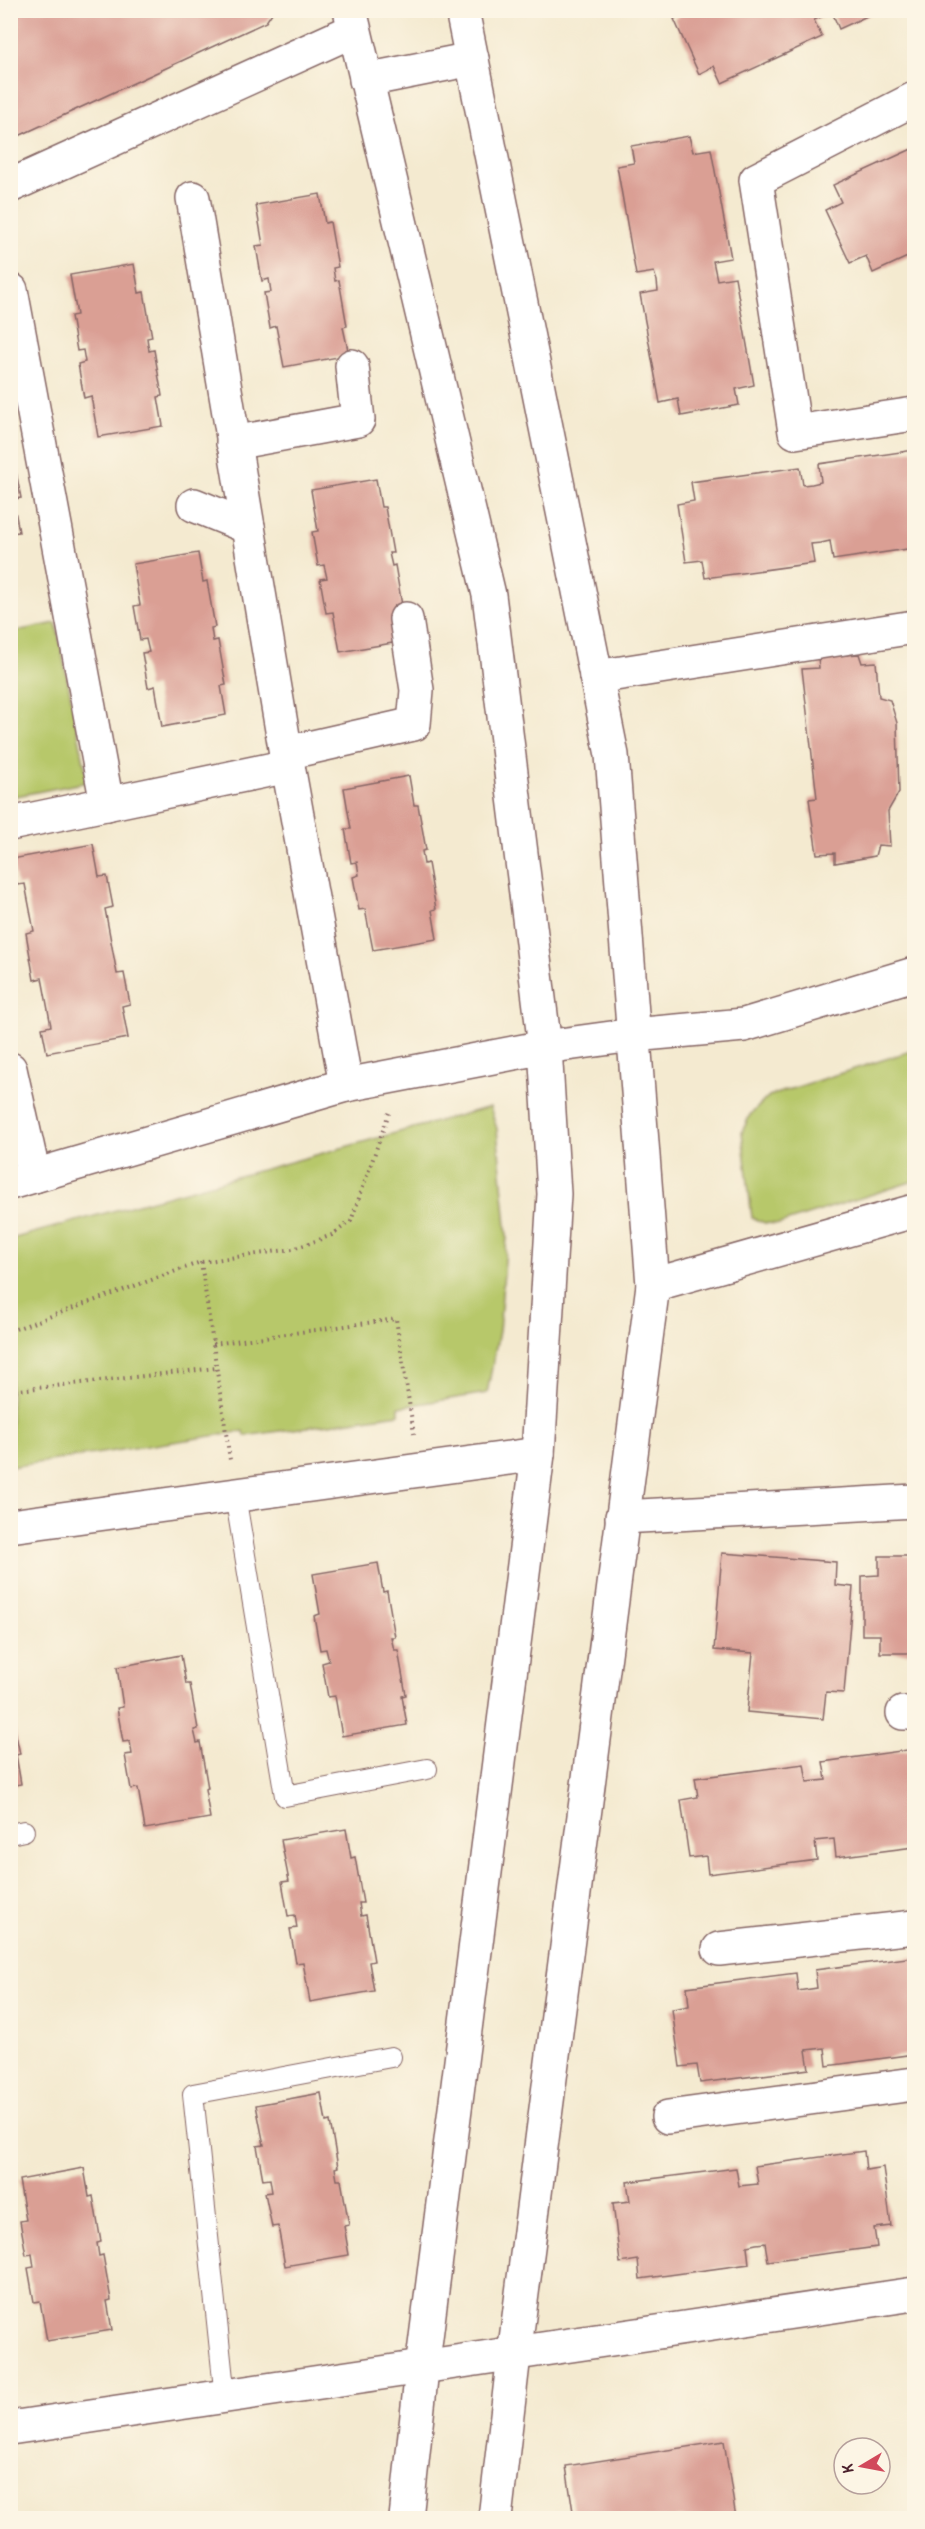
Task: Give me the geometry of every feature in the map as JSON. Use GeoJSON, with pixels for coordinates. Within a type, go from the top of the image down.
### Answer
{"type":"FeatureCollection","features":[{"type":"Feature","properties":{"kind":"street"},"geometry":{"type":"LineString","coordinates":[[462,10],[612,755],[653,1285],[514,2355],[495,2518]]}},
{"type":"Feature","properties":{"kind":"street"},"geometry":{"type":"LineString","coordinates":[[10,186],[352,20],[489,595],[545,1047],[554,1194],[538,1454],[422,2369],[406,2518]]}},
{"type":"Feature","properties":{"kind":"street"},"geometry":{"type":"LineString","coordinates":[[366,80],[472,59]]}},
{"type":"Feature","properties":{"kind":"street"},"geometry":{"type":"LineString","coordinates":[[915,99],[756,180],[795,432],[915,414]]}},
{"type":"Feature","properties":{"kind":"street"},"geometry":{"type":"LineString","coordinates":[[193,198],[287,760],[346,1085]]}},
{"type":"Feature","properties":{"kind":"street"},"geometry":{"type":"LineString","coordinates":[[11,290],[106,804]]}},
{"type":"Feature","properties":{"kind":"street"},"geometry":{"type":"LineString","coordinates":[[233,443],[358,420],[352,366]]}},
{"type":"Feature","properties":{"kind":"street"},"geometry":{"type":"LineString","coordinates":[[194,505],[248,527]]}},
{"type":"Feature","properties":{"kind":"street"},"geometry":{"type":"LineString","coordinates":[[10,824],[106,804],[287,760],[414,724],[417,690],[406,619]]}},
{"type":"Feature","properties":{"kind":"street"},"geometry":{"type":"LineString","coordinates":[[596,677],[915,627]]}},
{"type":"Feature","properties":{"kind":"street"},"geometry":{"type":"LineString","coordinates":[[10,1069],[22,1179],[346,1085],[545,1047],[633,1035],[744,1024],[915,974]]}},
{"type":"Feature","properties":{"kind":"street"},"geometry":{"type":"LineString","coordinates":[[653,1285],[915,1211]]}},
{"type":"Feature","properties":{"kind":"street"},"geometry":{"type":"LineString","coordinates":[[10,1526],[538,1454]]}},
{"type":"Feature","properties":{"kind":"street"},"geometry":{"type":"LineString","coordinates":[[622,1518],[915,1501]]}},
{"type":"Feature","properties":{"kind":"street"},"geometry":{"type":"LineString","coordinates":[[719,1949],[915,1927]]}},
{"type":"Feature","properties":{"kind":"street"},"geometry":{"type":"LineString","coordinates":[[668,2117],[915,2084]]}},
{"type":"Feature","properties":{"kind":"street"},"geometry":{"type":"LineString","coordinates":[[10,2428],[422,2369],[915,2294]]}},
{"type":"Feature","properties":{"kind":"lane"},"geometry":{"type":"LineString","coordinates":[[235,1495],[285,1796],[427,1769]]}},
{"type":"Feature","properties":{"kind":"lane"},"geometry":{"type":"LineString","coordinates":[[225,2398],[193,2094],[391,2057]]}},
{"type":"Feature","properties":{"kind":"path"},"geometry":{"type":"LineString","coordinates":[[10,1331],[201,1262],[293,1249],[332,1235],[351,1221],[404,1073]]}},
{"type":"Feature","properties":{"kind":"path"},"geometry":{"type":"LineString","coordinates":[[201,1262],[235,1495]]}},
{"type":"Feature","properties":{"kind":"path"},"geometry":{"type":"LineString","coordinates":[[213,1344],[396,1319],[419,1471]]}},
{"type":"Feature","properties":{"kind":"path"},"geometry":{"type":"LineString","coordinates":[[10,1391],[216,1368]]}},
{"type":"Feature","properties":{"kind":"green space"},"geometry":{"type":"Polygon","coordinates":[[[56,623],[88,782],[11,797],[11,632],[56,623]]]}},
{"type":"Feature","properties":{"kind":"green space"},"geometry":{"type":"Polygon","coordinates":[[[914,1050],[914,1181],[779,1224],[765,1223],[752,1218],[742,1132],[750,1115],[769,1096],[914,1050]]]}},
{"type":"Feature","properties":{"kind":"green space"},"geometry":{"type":"Polygon","coordinates":[[[490,1107],[497,1129],[507,1237],[499,1331],[487,1393],[399,1407],[399,1414],[245,1436],[244,1431],[11,1467],[11,1239],[490,1107]]]}},
{"type":"Feature","properties":{"kind":"building"},"geometry":{"type":"Polygon","coordinates":[[[10,10],[274,10],[266,22],[10,140],[10,10]]]}},
{"type":"Feature","properties":{"kind":"building"},"geometry":{"type":"Polygon","coordinates":[[[689,10],[880,10],[839,29],[832,12],[814,20],[822,37],[722,83],[714,66],[699,74],[674,19],[689,10]]]}},
{"type":"Feature","properties":{"kind":"building"},"geometry":{"type":"Polygon","coordinates":[[[689,136],[693,152],[711,149],[731,258],[713,261],[717,280],[735,277],[754,385],[736,389],[739,405],[681,416],[678,399],[660,403],[640,294],[658,291],[657,281],[654,272],[636,275],[617,166],[634,163],[631,146],[689,136]]]}},
{"type":"Feature","properties":{"kind":"building"},"geometry":{"type":"Polygon","coordinates":[[[914,148],[914,254],[873,273],[866,256],[850,263],[825,210],[841,202],[833,185],[914,148]]]}},
{"type":"Feature","properties":{"kind":"building"},"geometry":{"type":"Polygon","coordinates":[[[320,194],[325,223],[330,222],[338,267],[333,268],[335,281],[339,280],[347,326],[343,327],[349,355],[284,367],[276,326],[270,328],[264,293],[271,292],[269,279],[262,281],[256,246],[263,245],[256,205],[320,194]]]}},
{"type":"Feature","properties":{"kind":"building"},"geometry":{"type":"Polygon","coordinates":[[[134,264],[139,293],[144,292],[152,337],[147,338],[149,351],[154,350],[162,396],[158,397],[163,426],[98,437],[91,396],[84,398],[78,364],[85,362],[83,350],[77,351],[71,316],[77,315],[70,275],[134,264]]]}},
{"type":"Feature","properties":{"kind":"building"},"geometry":{"type":"Polygon","coordinates":[[[914,450],[914,548],[833,560],[830,541],[811,544],[814,563],[705,578],[702,560],[686,562],[677,504],[694,501],[691,482],[800,467],[803,485],[812,484],[821,482],[819,464],[914,450]]]}},
{"type":"Feature","properties":{"kind":"building"},"geometry":{"type":"Polygon","coordinates":[[[15,466],[21,498],[13,499],[19,532],[10,533],[10,467],[15,466]]]}},
{"type":"Feature","properties":{"kind":"building"},"geometry":{"type":"Polygon","coordinates":[[[376,479],[381,507],[385,507],[393,553],[389,553],[392,566],[395,565],[403,611],[404,641],[340,652],[333,612],[326,613],[320,579],[327,578],[324,565],[318,566],[312,532],[318,531],[311,490],[376,479]]]}},
{"type":"Feature","properties":{"kind":"building"},"geometry":{"type":"Polygon","coordinates":[[[198,553],[203,582],[207,581],[215,627],[211,628],[213,641],[218,640],[226,685],[221,686],[226,715],[162,727],[155,686],[148,688],[142,653],[149,652],[146,639],[140,640],[134,606],[140,605],[133,564],[198,553]]]}},
{"type":"Feature","properties":{"kind":"building"},"geometry":{"type":"Polygon","coordinates":[[[859,654],[862,663],[876,662],[879,697],[890,700],[897,723],[899,792],[888,811],[890,846],[878,845],[875,856],[835,863],[835,853],[817,854],[809,799],[817,798],[802,669],[819,668],[818,657],[859,654]]]}},
{"type":"Feature","properties":{"kind":"building"},"geometry":{"type":"Polygon","coordinates":[[[409,776],[414,805],[418,805],[426,850],[422,851],[424,864],[428,863],[436,909],[432,910],[437,939],[373,950],[365,909],[359,910],[353,877],[359,875],[357,862],[351,863],[345,829],[351,829],[344,788],[409,776]]]}},
{"type":"Feature","properties":{"kind":"building"},"geometry":{"type":"Polygon","coordinates":[[[93,844],[99,877],[107,876],[113,907],[105,909],[117,974],[124,973],[130,1004],[122,1006],[128,1038],[47,1053],[42,1028],[51,1026],[42,978],[34,980],[26,933],[34,931],[25,884],[17,885],[12,859],[93,844]]]}},
{"type":"Feature","properties":{"kind":"building"},"geometry":{"type":"Polygon","coordinates":[[[722,1553],[836,1562],[835,1585],[853,1587],[844,1693],[826,1692],[823,1719],[747,1712],[753,1653],[714,1650],[722,1553]]]}},
{"type":"Feature","properties":{"kind":"building"},"geometry":{"type":"Polygon","coordinates":[[[879,1556],[914,1556],[914,1653],[880,1653],[880,1635],[862,1635],[862,1576],[879,1575],[879,1556]]]}},
{"type":"Feature","properties":{"kind":"building"},"geometry":{"type":"Polygon","coordinates":[[[378,1563],[383,1592],[387,1591],[395,1637],[391,1637],[394,1650],[398,1650],[406,1695],[402,1696],[407,1725],[342,1736],[335,1696],[328,1697],[322,1663],[329,1661],[326,1649],[320,1650],[314,1616],[320,1614],[313,1574],[378,1563]]]}},
{"type":"Feature","properties":{"kind":"building"},"geometry":{"type":"Polygon","coordinates":[[[181,1655],[186,1684],[190,1684],[198,1729],[194,1730],[197,1743],[200,1742],[208,1788],[205,1789],[210,1818],[145,1829],[138,1788],[131,1789],[125,1755],[132,1754],[130,1741],[123,1742],[117,1708],[123,1707],[117,1667],[181,1655]]]}},
{"type":"Feature","properties":{"kind":"building"},"geometry":{"type":"Polygon","coordinates":[[[10,1707],[20,1754],[16,1755],[21,1784],[10,1786],[10,1707]]]}},
{"type":"Feature","properties":{"kind":"building"},"geometry":{"type":"Polygon","coordinates":[[[914,1749],[914,1847],[836,1857],[834,1839],[815,1841],[817,1860],[708,1874],[706,1856],[689,1858],[681,1800],[698,1797],[695,1778],[804,1764],[807,1782],[826,1780],[823,1762],[914,1749]]]}},
{"type":"Feature","properties":{"kind":"building"},"geometry":{"type":"Polygon","coordinates":[[[346,1829],[351,1858],[355,1857],[363,1903],[359,1903],[361,1916],[366,1915],[374,1961],[369,1962],[374,1991],[310,2002],[303,1962],[296,1963],[290,1929],[297,1928],[295,1915],[288,1916],[282,1882],[289,1881],[281,1840],[346,1829]]]}},
{"type":"Feature","properties":{"kind":"building"},"geometry":{"type":"Polygon","coordinates":[[[914,1957],[914,2054],[827,2066],[825,2048],[806,2050],[809,2069],[700,2083],[697,2065],[680,2067],[672,2009],[689,2006],[687,1987],[796,1973],[798,1991],[817,1988],[815,1970],[914,1957]]]}},
{"type":"Feature","properties":{"kind":"building"},"geometry":{"type":"Polygon","coordinates":[[[321,2093],[326,2122],[330,2121],[338,2167],[335,2168],[337,2180],[341,2180],[349,2225],[344,2226],[349,2255],[285,2266],[278,2226],[272,2227],[265,2193],[272,2192],[270,2179],[263,2180],[257,2146],[264,2145],[256,2105],[321,2093]]]}},
{"type":"Feature","properties":{"kind":"building"},"geometry":{"type":"Polygon","coordinates":[[[864,2151],[866,2170],[883,2167],[891,2226],[874,2228],[877,2247],[768,2261],[765,2243],[756,2244],[747,2246],[749,2264],[640,2279],[638,2260],[620,2263],[613,2203],[630,2201],[627,2182],[736,2168],[739,2186],[758,2184],[755,2166],[864,2151]]]}},
{"type":"Feature","properties":{"kind":"building"},"geometry":{"type":"Polygon","coordinates":[[[84,2168],[89,2197],[93,2196],[101,2242],[97,2243],[99,2256],[103,2255],[111,2300],[107,2301],[112,2330],[47,2341],[40,2301],[34,2302],[28,2268],[34,2267],[32,2254],[26,2255],[20,2221],[26,2220],[19,2180],[84,2168]]]}},
{"type":"Feature","properties":{"kind":"building"},"geometry":{"type":"Polygon","coordinates":[[[724,2441],[736,2518],[574,2518],[566,2466],[724,2441]]]}}]}
